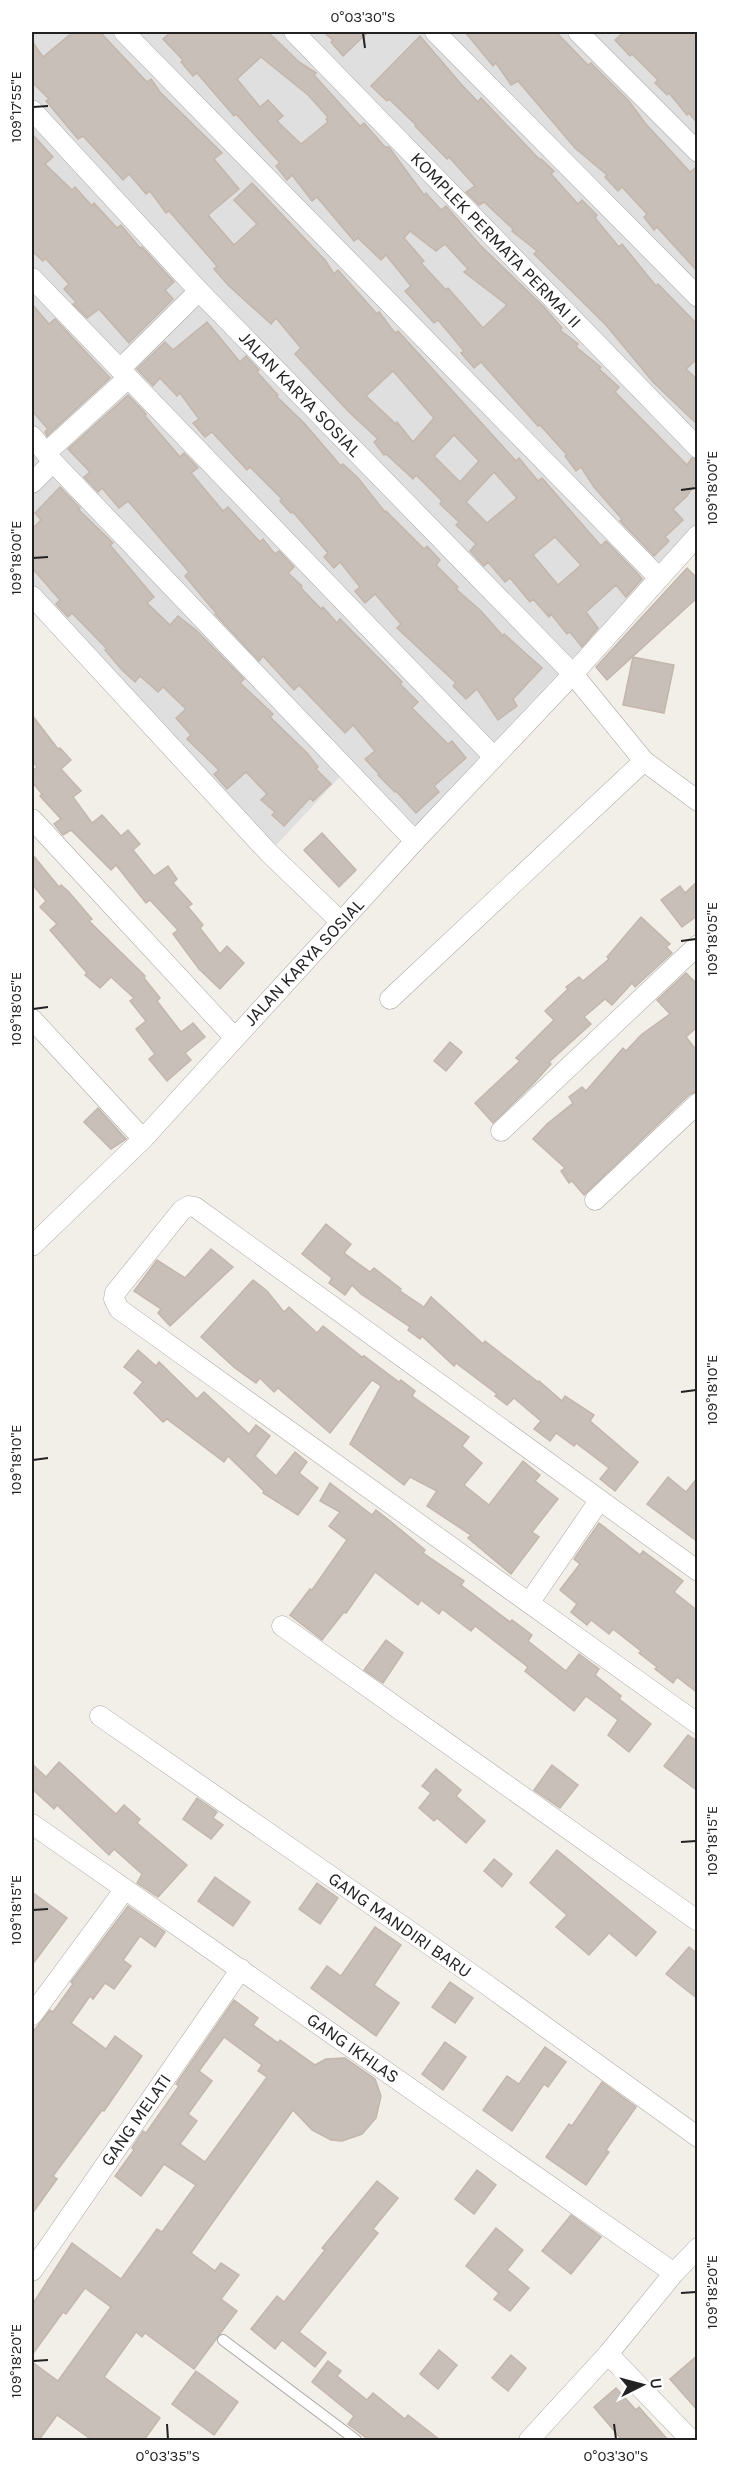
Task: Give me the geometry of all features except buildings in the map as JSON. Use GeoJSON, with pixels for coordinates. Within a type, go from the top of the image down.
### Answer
{"type":"FeatureCollection","features":[{"type":"Feature","properties":{"kind":"street"},"geometry":{"type":"LineString","coordinates":[[124,32],[659,578]]}},
{"type":"Feature","properties":{"kind":"street","name":"KOMPLEK PERMATA PERMAI II"},"geometry":{"type":"LineString","coordinates":[[294,32],[698,448]]}},
{"type":"Feature","properties":{"kind":"street"},"geometry":{"type":"LineString","coordinates":[[435,32],[698,297]]}},
{"type":"Feature","properties":{"kind":"street"},"geometry":{"type":"LineString","coordinates":[[578,32],[698,152]]}},
{"type":"Feature","properties":{"kind":"street","name":"JALAN KARYA SOSIAL"},"geometry":{"type":"LineString","coordinates":[[32,110],[199,291],[573,674],[644,761],[698,801]]}},
{"type":"Feature","properties":{"kind":"street"},"geometry":{"type":"LineString","coordinates":[[32,278],[495,757]]}},
{"type":"Feature","properties":{"kind":"street"},"geometry":{"type":"LineString","coordinates":[[32,483],[50,457],[199,291]]}},
{"type":"Feature","properties":{"kind":"street"},"geometry":{"type":"LineString","coordinates":[[32,436],[415,841]]}},
{"type":"Feature","properties":{"kind":"street"},"geometry":{"type":"LineString","coordinates":[[573,674],[698,535]]}},
{"type":"Feature","properties":{"kind":"street"},"geometry":{"type":"LineString","coordinates":[[32,596],[269,853],[341,922]]}},
{"type":"Feature","properties":{"kind":"street","name":"JALAN KARYA SOSIAL"},"geometry":{"type":"LineString","coordinates":[[35,1234],[143,1138],[415,841],[573,674]]}},
{"type":"Feature","properties":{"kind":"street"},"geometry":{"type":"LineString","coordinates":[[390,999],[644,761]]}},
{"type":"Feature","properties":{"kind":"street"},"geometry":{"type":"LineString","coordinates":[[32,819],[234,1037]]}},
{"type":"Feature","properties":{"kind":"street"},"geometry":{"type":"LineString","coordinates":[[501,1131],[698,945]]}},
{"type":"Feature","properties":{"kind":"street"},"geometry":{"type":"LineString","coordinates":[[32,1019],[143,1138]]}},
{"type":"Feature","properties":{"kind":"street"},"geometry":{"type":"LineString","coordinates":[[595,1200],[698,1103]]}},
{"type":"Feature","properties":{"kind":"street"},"geometry":{"type":"LineString","coordinates":[[698,1571],[599,1502],[195,1207],[189,1206],[182,1210],[115,1293],[114,1299],[119,1308],[698,1724]]}},
{"type":"Feature","properties":{"kind":"street"},"geometry":{"type":"LineString","coordinates":[[529,1603],[599,1502]]}},
{"type":"Feature","properties":{"kind":"street"},"geometry":{"type":"LineString","coordinates":[[282,1626],[698,1921]]}},
{"type":"Feature","properties":{"kind":"street","name":"GANG MANDIRI BARU"},"geometry":{"type":"LineString","coordinates":[[100,1716],[474,1976],[698,2137]]}},
{"type":"Feature","properties":{"kind":"street","name":"GANG IKHLAS"},"geometry":{"type":"LineString","coordinates":[[32,1824],[674,2273]]}},
{"type":"Feature","properties":{"kind":"street"},"geometry":{"type":"LineString","coordinates":[[32,2015],[125,1888]]}},
{"type":"Feature","properties":{"kind":"street","name":"GANG MELATI"},"geometry":{"type":"LineString","coordinates":[[32,2271],[241,1969]]}},
{"type":"Feature","properties":{"kind":"street"},"geometry":{"type":"LineString","coordinates":[[538,2437],[674,2273],[695,2257]]}},
{"type":"Feature","properties":{"kind":"street"},"geometry":{"type":"LineString","coordinates":[[608,2354],[691,2440]]}},
{"type":"Feature","properties":{"kind":"lane"},"geometry":{"type":"LineString","coordinates":[[223,2340],[356,2440]]}},
{"type":"Feature","properties":{"kind":"shaded area"},"geometry":{"type":"Polygon","coordinates":[[[32,32],[697,32],[697,525],[414,828],[349,767],[269,853],[32,612],[32,32]]]}}]}
